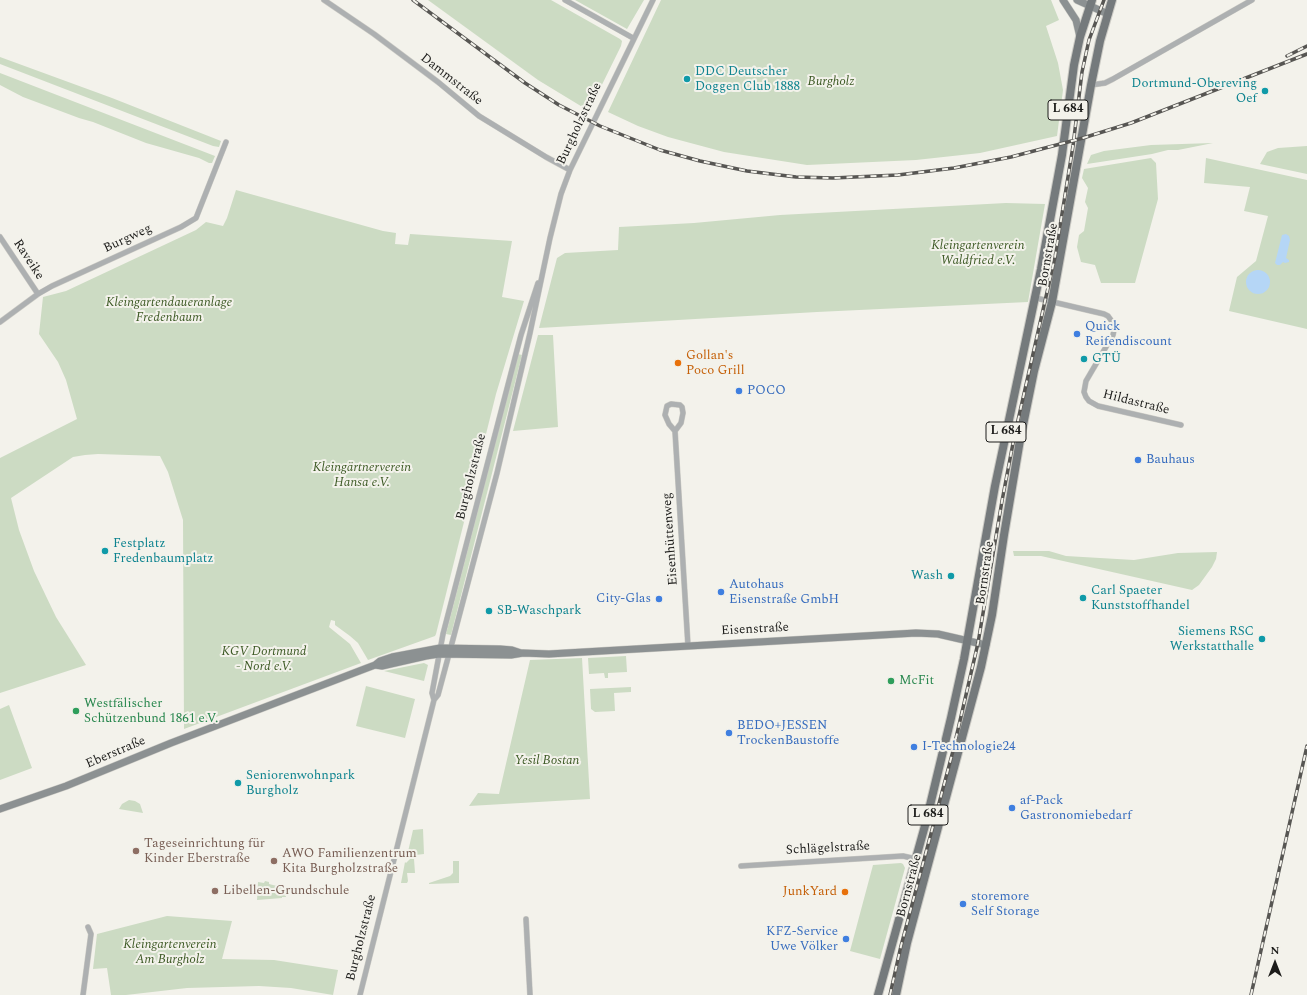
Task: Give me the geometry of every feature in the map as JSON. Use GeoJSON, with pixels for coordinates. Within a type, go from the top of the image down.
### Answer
{"type":"FeatureCollection","features":[{"type":"Feature","properties":{"kind":"main road","name":"L 684"},"geometry":{"type":"LineString","coordinates":[[1091,85],[1112,0]]}},
{"type":"Feature","properties":{"kind":"main road","name":"L 684"},"geometry":{"type":"LineString","coordinates":[[1080,37],[1091,3]]}},
{"type":"Feature","properties":{"kind":"main road","name":"Bornstraße"},"geometry":{"type":"LineString","coordinates":[[878,995],[944,752],[967,640],[994,493],[1036,298],[1062,155],[1074,66],[1080,37]]}},
{"type":"Feature","properties":{"kind":"main road","name":"Bornstraße"},"geometry":{"type":"LineString","coordinates":[[896,995],[907,943],[986,645],[1021,433],[1034,371],[1052,302],[1091,85]]}},
{"type":"Feature","properties":{"kind":"street","name":"Dammstraße"},"geometry":{"type":"LineString","coordinates":[[324,0],[385,42],[438,82],[479,116],[570,170]]}},
{"type":"Feature","properties":{"kind":"street"},"geometry":{"type":"LineString","coordinates":[[565,0],[633,38]]}},
{"type":"Feature","properties":{"kind":"street","name":"Burgholzstraße"},"geometry":{"type":"LineString","coordinates":[[434,700],[432,693],[440,651],[506,390],[532,306],[561,194],[570,170],[652,0]]}},
{"type":"Feature","properties":{"kind":"street"},"geometry":{"type":"LineString","coordinates":[[1063,0],[1076,20],[1080,37]]}},
{"type":"Feature","properties":{"kind":"street"},"geometry":{"type":"LineString","coordinates":[[1077,0],[1091,3],[1108,14]]}},
{"type":"Feature","properties":{"kind":"street"},"geometry":{"type":"LineString","coordinates":[[1091,85],[1105,83],[1113,79],[1252,0]]}},
{"type":"Feature","properties":{"kind":"street","name":"Burgweg"},"geometry":{"type":"LineString","coordinates":[[0,322],[38,294],[52,286],[185,225],[196,218],[226,142]]}},
{"type":"Feature","properties":{"kind":"street","name":"Raveike"},"geometry":{"type":"LineString","coordinates":[[0,237],[38,294]]}},
{"type":"Feature","properties":{"kind":"street","name":"Hildastraße"},"geometry":{"type":"LineString","coordinates":[[1036,298],[1104,314],[1108,316],[1113,323],[1113,335],[1086,382],[1084,392],[1089,402],[1098,406],[1181,425]]}},
{"type":"Feature","properties":{"kind":"street","name":"Burgholzstraße"},"geometry":{"type":"LineString","coordinates":[[360,995],[434,700],[438,695],[497,473],[532,306]]}},
{"type":"Feature","properties":{"kind":"street","name":"Eisenhüttenweg"},"geometry":{"type":"LineString","coordinates":[[675,431],[681,423],[684,413],[680,405],[671,404],[667,406],[665,415],[668,423],[675,431],[688,646]]}},
{"type":"Feature","properties":{"kind":"street","name":"Eisenstraße"},"geometry":{"type":"LineString","coordinates":[[450,651],[500,649],[523,653],[549,654],[916,633],[938,634],[986,645]]}},
{"type":"Feature","properties":{"kind":"street","name":"Eberstraße"},"geometry":{"type":"LineString","coordinates":[[0,809],[73,783],[171,743],[375,665],[382,666],[440,651],[450,651]]}},
{"type":"Feature","properties":{"kind":"street","name":"Schlägelstraße"},"geometry":{"type":"LineString","coordinates":[[741,866],[903,856],[916,859]]}},
{"type":"Feature","properties":{"kind":"street"},"geometry":{"type":"LineString","coordinates":[[526,919],[530,995]]}},
{"type":"Feature","properties":{"kind":"street"},"geometry":{"type":"LineString","coordinates":[[83,995],[91,934],[88,927]]}},
{"type":"Feature","properties":{"kind":"green space"},"geometry":{"type":"Polygon","coordinates":[[[428,0],[551,0],[620,39],[622,41],[621,46],[589,111],[538,80],[428,0]]]}},
{"type":"Feature","properties":{"kind":"green space"},"geometry":{"type":"Polygon","coordinates":[[[575,0],[644,0],[627,29],[575,0]]]}},
{"type":"Feature","properties":{"kind":"green space","name":"Burgholz"},"geometry":{"type":"Polygon","coordinates":[[[661,0],[1051,0],[1059,20],[1046,26],[1058,63],[1063,90],[1057,136],[980,153],[916,160],[807,165],[724,152],[668,137],[638,126],[608,112],[661,0]]]}},
{"type":"Feature","properties":{"kind":"green space"},"geometry":{"type":"Polygon","coordinates":[[[0,57],[112,98],[221,141],[219,147],[0,64],[0,57]]]}},
{"type":"Feature","properties":{"kind":"green space"},"geometry":{"type":"Polygon","coordinates":[[[0,73],[215,156],[212,163],[209,163],[199,158],[146,143],[23,97],[0,85],[0,73]]]}},
{"type":"Feature","properties":{"kind":"green space"},"geometry":{"type":"Polygon","coordinates":[[[1213,143],[1087,164],[1091,155],[1104,151],[1151,145],[1213,143]]]}},
{"type":"Feature","properties":{"kind":"green space"},"geometry":{"type":"Polygon","coordinates":[[[1307,146],[1307,174],[1260,164],[1267,152],[1278,148],[1307,146]]]}},
{"type":"Feature","properties":{"kind":"green space"},"geometry":{"type":"Polygon","coordinates":[[[1151,158],[1156,163],[1158,199],[1135,283],[1101,283],[1095,265],[1081,262],[1077,247],[1079,235],[1084,231],[1088,208],[1085,202],[1088,188],[1082,178],[1084,169],[1151,158]]]}},
{"type":"Feature","properties":{"kind":"green space"},"geometry":{"type":"Polygon","coordinates":[[[1206,158],[1307,180],[1307,329],[1229,311],[1237,277],[1256,261],[1268,216],[1244,211],[1250,187],[1204,183],[1206,158]]]}},
{"type":"Feature","properties":{"kind":"green space"},"geometry":{"type":"Polygon","coordinates":[[[236,190],[383,231],[396,233],[395,244],[408,245],[410,234],[512,241],[502,297],[524,301],[496,394],[436,634],[435,636],[368,660],[358,643],[335,625],[335,621],[331,620],[329,627],[350,644],[361,663],[184,729],[183,520],[168,472],[160,456],[85,455],[73,457],[11,498],[19,530],[34,571],[56,617],[86,665],[0,693],[0,458],[77,419],[66,380],[58,362],[39,334],[43,297],[66,291],[196,230],[206,222],[223,226],[236,190]]]}},
{"type":"Feature","properties":{"kind":"green space","name":"Kleingartenverein Waldfried e.V."},"geometry":{"type":"Polygon","coordinates":[[[1006,203],[1045,204],[1028,302],[817,312],[539,328],[557,258],[565,253],[618,250],[619,227],[694,223],[780,215],[1006,203]]]}},
{"type":"Feature","properties":{"kind":"green space"},"geometry":{"type":"Polygon","coordinates":[[[538,335],[553,335],[558,427],[513,431],[538,335]]]}},
{"type":"Feature","properties":{"kind":"green space"},"geometry":{"type":"Polygon","coordinates":[[[518,354],[522,355],[451,635],[446,634],[518,354]]]}},
{"type":"Feature","properties":{"kind":"green space"},"geometry":{"type":"Polygon","coordinates":[[[1013,551],[1049,551],[1066,556],[1134,560],[1178,553],[1217,552],[1216,559],[1212,567],[1199,585],[1192,590],[1041,556],[1014,556],[1013,551]]]}},
{"type":"Feature","properties":{"kind":"green space"},"geometry":{"type":"Polygon","coordinates":[[[626,656],[627,672],[608,673],[608,678],[605,678],[604,673],[589,674],[588,658],[626,656]]]}},
{"type":"Feature","properties":{"kind":"green space","name":"Yesil Bostan"},"geometry":{"type":"Polygon","coordinates":[[[582,658],[590,799],[469,806],[478,793],[499,794],[530,660],[582,658]]]}},
{"type":"Feature","properties":{"kind":"green space"},"geometry":{"type":"Polygon","coordinates":[[[424,663],[428,665],[424,681],[384,671],[424,663]]]}},
{"type":"Feature","properties":{"kind":"green space"},"geometry":{"type":"Polygon","coordinates":[[[366,686],[415,699],[405,738],[356,726],[366,686]]]}},
{"type":"Feature","properties":{"kind":"green space"},"geometry":{"type":"Polygon","coordinates":[[[631,687],[631,692],[614,693],[615,711],[595,712],[591,709],[590,689],[631,687]]]}},
{"type":"Feature","properties":{"kind":"green space"},"geometry":{"type":"Polygon","coordinates":[[[9,705],[32,768],[0,780],[0,709],[9,705]]]}},
{"type":"Feature","properties":{"kind":"green space"},"geometry":{"type":"Polygon","coordinates":[[[129,800],[140,804],[143,813],[119,809],[122,804],[129,800]]]}},
{"type":"Feature","properties":{"kind":"green space"},"geometry":{"type":"Polygon","coordinates":[[[423,829],[424,854],[407,856],[413,830],[423,829]]]}},
{"type":"Feature","properties":{"kind":"green space"},"geometry":{"type":"Polygon","coordinates":[[[410,859],[414,859],[415,873],[407,873],[407,883],[401,883],[405,862],[406,863],[410,859]]]}},
{"type":"Feature","properties":{"kind":"green space"},"geometry":{"type":"Polygon","coordinates":[[[453,861],[459,861],[459,883],[429,884],[450,876],[453,873],[453,861]]]}},
{"type":"Feature","properties":{"kind":"green space"},"geometry":{"type":"Polygon","coordinates":[[[901,863],[905,868],[880,959],[850,951],[873,865],[901,863]]]}},
{"type":"Feature","properties":{"kind":"green space"},"geometry":{"type":"Polygon","coordinates":[[[265,881],[269,882],[269,884],[285,888],[286,897],[257,900],[258,882],[264,883],[265,881]]]}},
{"type":"Feature","properties":{"kind":"green space","name":"Kleingartenverein Am Burgholz"},"geometry":{"type":"Polygon","coordinates":[[[167,916],[232,921],[222,959],[274,960],[338,970],[333,995],[291,988],[259,986],[187,988],[126,995],[111,995],[107,968],[93,969],[97,934],[167,916]]]}},
{"type":"Feature","properties":{"kind":"water"},"geometry":{"type":"Polygon","coordinates":[[[1286,234],[1289,236],[1290,240],[1286,258],[1289,262],[1283,262],[1280,265],[1277,265],[1275,263],[1282,235],[1286,234]]]}},
{"type":"Feature","properties":{"kind":"water"},"geometry":{"type":"Polygon","coordinates":[[[1258,270],[1266,274],[1270,282],[1266,290],[1258,294],[1250,290],[1246,282],[1250,274],[1258,270]]]}},
{"type":"Feature","properties":{"kind":"railway"},"geometry":{"type":"LineString","coordinates":[[413,0],[525,83],[559,105],[600,126],[660,150],[700,161],[747,171],[796,177],[833,178],[898,175],[954,168],[1011,157],[1083,138],[1131,123],[1307,54]]}},
{"type":"Feature","properties":{"kind":"railway"},"geometry":{"type":"LineString","coordinates":[[890,995],[901,946],[953,751],[978,643],[1014,438],[1055,257],[1073,146],[1082,72],[1089,40],[1104,0]]}},
{"type":"Feature","properties":{"kind":"railway"},"geometry":{"type":"LineString","coordinates":[[1287,56],[1307,46]]}},
{"type":"Feature","properties":{"kind":"railway"},"geometry":{"type":"LineString","coordinates":[[1251,995],[1307,746]]}},
{"type":"Feature","properties":{"kind":"place","name":"DDC Deutscher Doggen Club 1888"},"geometry":{"type":"Point","coordinates":[687,79]}},
{"type":"Feature","properties":{"kind":"place","name":"Dortmund-Obereving Oef"},"geometry":{"type":"Point","coordinates":[1265,91]}},
{"type":"Feature","properties":{"kind":"place","name":"Quick Reifendiscount"},"geometry":{"type":"Point","coordinates":[1077,334]}},
{"type":"Feature","properties":{"kind":"place","name":"GTÜ"},"geometry":{"type":"Point","coordinates":[1084,359]}},
{"type":"Feature","properties":{"kind":"place","name":"Gollan's Poco Grill"},"geometry":{"type":"Point","coordinates":[678,363]}},
{"type":"Feature","properties":{"kind":"place","name":"POCO"},"geometry":{"type":"Point","coordinates":[739,391]}},
{"type":"Feature","properties":{"kind":"place","name":"Bauhaus"},"geometry":{"type":"Point","coordinates":[1138,460]}},
{"type":"Feature","properties":{"kind":"place","name":"Festplatz Fredenbaumplatz"},"geometry":{"type":"Point","coordinates":[105,551]}},
{"type":"Feature","properties":{"kind":"place","name":"Wash"},"geometry":{"type":"Point","coordinates":[951,576]}},
{"type":"Feature","properties":{"kind":"place","name":"Autohaus Eisenstraße GmbH"},"geometry":{"type":"Point","coordinates":[721,592]}},
{"type":"Feature","properties":{"kind":"place","name":"Carl Spaeter Kunststoffhandel"},"geometry":{"type":"Point","coordinates":[1083,598]}},
{"type":"Feature","properties":{"kind":"place","name":"City-Glas"},"geometry":{"type":"Point","coordinates":[659,599]}},
{"type":"Feature","properties":{"kind":"place","name":"SB-Waschpark"},"geometry":{"type":"Point","coordinates":[489,611]}},
{"type":"Feature","properties":{"kind":"place","name":"Siemens RSC Werkstatthalle"},"geometry":{"type":"Point","coordinates":[1262,639]}},
{"type":"Feature","properties":{"kind":"place","name":"McFit"},"geometry":{"type":"Point","coordinates":[891,681]}},
{"type":"Feature","properties":{"kind":"place","name":"Westfälischer Schützenbund 1861 e.V."},"geometry":{"type":"Point","coordinates":[76,711]}},
{"type":"Feature","properties":{"kind":"place","name":"BEDO+JESSEN TrockenBaustoffe"},"geometry":{"type":"Point","coordinates":[729,733]}},
{"type":"Feature","properties":{"kind":"place","name":"I-Technologie24"},"geometry":{"type":"Point","coordinates":[914,747]}},
{"type":"Feature","properties":{"kind":"place","name":"Seniorenwohnpark Burgholz"},"geometry":{"type":"Point","coordinates":[238,783]}},
{"type":"Feature","properties":{"kind":"place","name":"af-Pack Gastronomiebedarf"},"geometry":{"type":"Point","coordinates":[1012,808]}},
{"type":"Feature","properties":{"kind":"place","name":"Tageseinrichtung für Kinder Eberstraße"},"geometry":{"type":"Point","coordinates":[136,851]}},
{"type":"Feature","properties":{"kind":"place","name":"AWO Familienzentrum Kita Burgholzstraße"},"geometry":{"type":"Point","coordinates":[274,861]}},
{"type":"Feature","properties":{"kind":"place","name":"Libellen-Grundschule"},"geometry":{"type":"Point","coordinates":[215,891]}},
{"type":"Feature","properties":{"kind":"place","name":"JunkYard"},"geometry":{"type":"Point","coordinates":[845,892]}},
{"type":"Feature","properties":{"kind":"place","name":"storemore Self Storage"},"geometry":{"type":"Point","coordinates":[963,904]}},
{"type":"Feature","properties":{"kind":"place","name":"KFZ-Service Uwe Völker"},"geometry":{"type":"Point","coordinates":[846,939]}},
{"type":"Feature","properties":{"kind":"park label","name":"Kleingartendaueranlage Fredenbaum"},"geometry":{"type":"Point","coordinates":[169,310]}},
{"type":"Feature","properties":{"kind":"park label","name":"Kleingärtnerverein Hansa e.V."},"geometry":{"type":"Point","coordinates":[362,476]}},
{"type":"Feature","properties":{"kind":"park label","name":"KGV Dortmund - Nord e.V."},"geometry":{"type":"Point","coordinates":[264,660]}}]}
